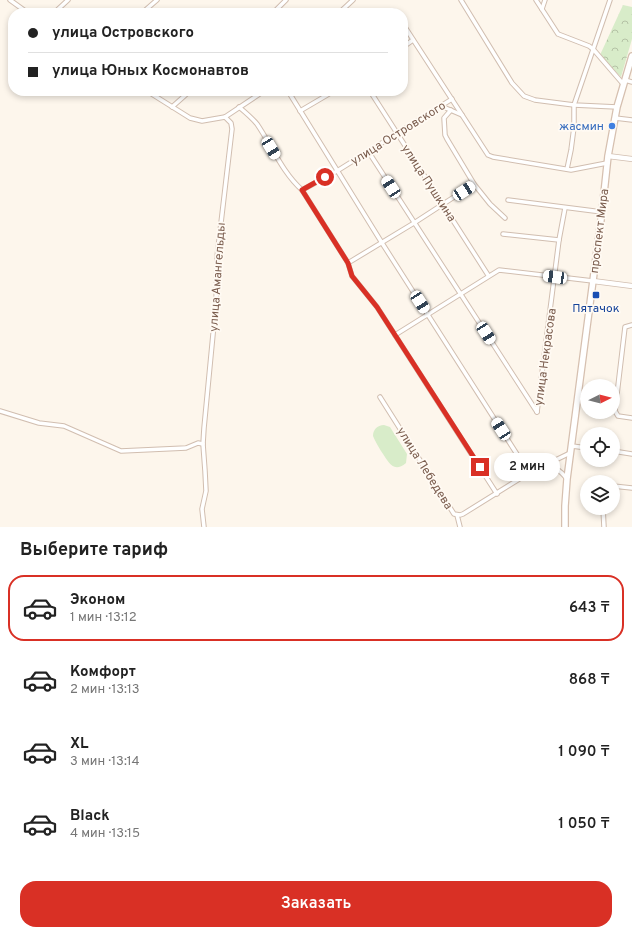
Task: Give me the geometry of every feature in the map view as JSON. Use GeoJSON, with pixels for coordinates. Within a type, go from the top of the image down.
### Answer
{"type":"FeatureCollection","features":[{"type":"Feature","properties":{"kind":"main road","name":"проспект Мира"},"geometry":{"type":"LineString","coordinates":[[565,527],[565,506],[570,453],[608,156],[617,107],[632,56]]}},
{"type":"Feature","properties":{"kind":"street"},"geometry":{"type":"LineString","coordinates":[[11,0],[21,8]]}},
{"type":"Feature","properties":{"kind":"street"},"geometry":{"type":"LineString","coordinates":[[59,8],[68,0]]}},
{"type":"Feature","properties":{"kind":"street"},"geometry":{"type":"LineString","coordinates":[[148,8],[157,0]]}},
{"type":"Feature","properties":{"kind":"street"},"geometry":{"type":"LineString","coordinates":[[278,8],[286,0]]}},
{"type":"Feature","properties":{"kind":"street"},"geometry":{"type":"LineString","coordinates":[[344,8],[353,0]]}},
{"type":"Feature","properties":{"kind":"street"},"geometry":{"type":"LineString","coordinates":[[461,0],[512,83],[524,96],[535,100],[574,105],[617,107]]}},
{"type":"Feature","properties":{"kind":"street"},"geometry":{"type":"LineString","coordinates":[[536,0],[558,34],[589,46],[624,83],[632,82]]}},
{"type":"Feature","properties":{"kind":"street"},"geometry":{"type":"LineString","coordinates":[[542,9],[545,0]]}},
{"type":"Feature","properties":{"kind":"street"},"geometry":{"type":"LineString","coordinates":[[567,169],[572,150],[574,105],[610,0]]}},
{"type":"Feature","properties":{"kind":"street","name":"улица Островского"},"geometry":{"type":"LineString","coordinates":[[408,32],[488,155],[571,170],[608,163]]}},
{"type":"Feature","properties":{"kind":"street"},"geometry":{"type":"LineString","coordinates":[[408,44],[413,40]]}},
{"type":"Feature","properties":{"kind":"street"},"geometry":{"type":"LineString","coordinates":[[155,96],[190,118],[202,121],[224,117],[256,96]]}},
{"type":"Feature","properties":{"kind":"street"},"geometry":{"type":"LineString","coordinates":[[172,107],[184,96]]}},
{"type":"Feature","properties":{"kind":"street"},"geometry":{"type":"LineString","coordinates":[[291,96],[382,243],[529,473]]}},
{"type":"Feature","properties":{"kind":"street"},"geometry":{"type":"LineString","coordinates":[[300,111],[326,96]]}},
{"type":"Feature","properties":{"kind":"street","name":"улица Пушкина"},"geometry":{"type":"LineString","coordinates":[[373,96],[488,275]]}},
{"type":"Feature","properties":{"kind":"street","name":"улица Островского"},"geometry":{"type":"LineString","coordinates":[[302,190],[452,99]]}},
{"type":"Feature","properties":{"kind":"street"},"geometry":{"type":"LineString","coordinates":[[441,106],[462,115]]}},
{"type":"Feature","properties":{"kind":"street"},"geometry":{"type":"LineString","coordinates":[[239,107],[256,124],[284,169],[294,183],[302,190],[348,263],[352,276],[377,307],[497,494]]}},
{"type":"Feature","properties":{"kind":"street"},"geometry":{"type":"LineString","coordinates":[[451,110],[444,118],[445,135],[474,184],[490,204],[505,218]]}},
{"type":"Feature","properties":{"kind":"street","name":"улица Амангельды"},"geometry":{"type":"LineString","coordinates":[[204,527],[202,509],[206,491],[203,444],[216,303],[217,257],[232,129],[231,123],[224,117]]}},
{"type":"Feature","properties":{"kind":"street"},"geometry":{"type":"LineString","coordinates":[[615,118],[632,120]]}},
{"type":"Feature","properties":{"kind":"street","name":"улица Некрасова"},"geometry":{"type":"LineString","coordinates":[[368,151],[537,412],[559,240],[565,208]]}},
{"type":"Feature","properties":{"kind":"street"},"geometry":{"type":"LineString","coordinates":[[608,156],[632,159]]}},
{"type":"Feature","properties":{"kind":"street"},"geometry":{"type":"LineString","coordinates":[[348,263],[474,184]]}},
{"type":"Feature","properties":{"kind":"street"},"geometry":{"type":"LineString","coordinates":[[508,200],[602,212]]}},
{"type":"Feature","properties":{"kind":"street"},"geometry":{"type":"LineString","coordinates":[[503,234],[559,240]]}},
{"type":"Feature","properties":{"kind":"street"},"geometry":{"type":"LineString","coordinates":[[395,335],[488,275],[499,270],[632,286]]}},
{"type":"Feature","properties":{"kind":"street"},"geometry":{"type":"LineString","coordinates":[[632,325],[625,327],[615,411],[618,416],[632,418]]}},
{"type":"Feature","properties":{"kind":"street","name":"улица Лебедева"},"geometry":{"type":"LineString","coordinates":[[380,397],[454,514],[457,515],[464,514],[529,473],[570,453]]}},
{"type":"Feature","properties":{"kind":"street"},"geometry":{"type":"LineString","coordinates":[[0,411],[39,423],[64,426],[121,451],[186,448],[198,443],[203,444]]}},
{"type":"Feature","properties":{"kind":"street"},"geometry":{"type":"LineString","coordinates":[[572,446],[580,447]]}},
{"type":"Feature","properties":{"kind":"street"},"geometry":{"type":"LineString","coordinates":[[620,452],[632,454]]}},
{"type":"Feature","properties":{"kind":"street"},"geometry":{"type":"LineString","coordinates":[[542,467],[552,466],[562,472],[567,479]]}},
{"type":"Feature","properties":{"kind":"street"},"geometry":{"type":"LineString","coordinates":[[620,487],[632,488]]}},
{"type":"Feature","properties":{"kind":"street"},"geometry":{"type":"LineString","coordinates":[[457,515],[460,527]]}},
{"type":"Feature","properties":{"kind":"street"},"geometry":{"type":"LineString","coordinates":[[603,515],[604,527]]}},
{"type":"Feature","properties":{"kind":"green space"},"geometry":{"type":"Polygon","coordinates":[[[623,5],[632,7],[632,39],[621,77],[600,55],[623,5]]]}},
{"type":"Feature","properties":{"kind":"green space"},"geometry":{"type":"Polygon","coordinates":[[[384,425],[390,427],[407,454],[406,463],[401,466],[394,467],[391,465],[373,436],[376,428],[384,425]]]}},
{"type":"Feature","properties":{"kind":"place","name":"жасмин"},"geometry":{"type":"Point","coordinates":[612,126]}},
{"type":"Feature","properties":{"kind":"place","name":"Пятачок"},"geometry":{"type":"Point","coordinates":[596,295]}},
{"type":"Feature","properties":{"kind":"route"},"geometry":{"type":"LineString","coordinates":[[325,177],[302,190],[348,263],[352,276],[377,307],[480,467]]}}]}
